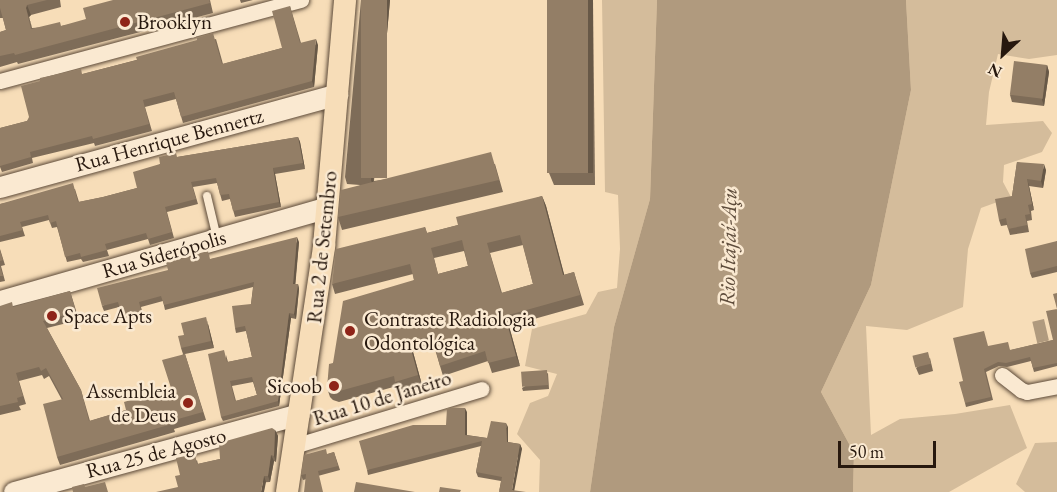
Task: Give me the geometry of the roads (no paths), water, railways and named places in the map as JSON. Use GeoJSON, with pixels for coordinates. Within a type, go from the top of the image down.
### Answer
{"type":"FeatureCollection","features":[{"type":"Feature","properties":{"kind":"main road","name":"Rua 2 de Setembro"},"geometry":{"type":"LineString","coordinates":[[287,492],[316,306],[345,0]]}},
{"type":"Feature","properties":{"kind":"street"},"geometry":{"type":"LineString","coordinates":[[0,81],[301,0]]}},
{"type":"Feature","properties":{"kind":"street","name":"Rua Henrique Bennertz"},"geometry":{"type":"LineString","coordinates":[[0,187],[337,94]]}},
{"type":"Feature","properties":{"kind":"street","name":"Rua Siderópolis"},"geometry":{"type":"LineString","coordinates":[[0,301],[327,207]]}},
{"type":"Feature","properties":{"kind":"street"},"geometry":{"type":"LineString","coordinates":[[1002,375],[1027,392],[1057,386]]}},
{"type":"Feature","properties":{"kind":"street","name":"Rua 10 de Janeiro"},"geometry":{"type":"LineString","coordinates":[[294,446],[482,389]]}},
{"type":"Feature","properties":{"kind":"street","name":"Rua 25 de Agosto"},"geometry":{"type":"LineString","coordinates":[[14,492],[299,414]]}},
{"type":"Feature","properties":{"kind":"lane"},"geometry":{"type":"LineString","coordinates":[[207,196],[217,239]]}},
{"type":"Feature","properties":{"kind":"water","name":"Rio Itajaí-Açu"},"geometry":{"type":"Polygon","coordinates":[[[657,0],[906,0],[911,90],[871,285],[821,392],[854,453],[853,492],[590,492],[614,327],[650,199],[657,0]]]}},
{"type":"Feature","properties":{"kind":"water"},"geometry":{"type":"Polygon","coordinates":[[[1044,319],[1049,340],[1037,343],[1032,322],[1044,319]]]}},
{"type":"Feature","properties":{"kind":"place","name":"Brooklyn"},"geometry":{"type":"Point","coordinates":[125,22]}},
{"type":"Feature","properties":{"kind":"place","name":"Space Apts"},"geometry":{"type":"Point","coordinates":[52,316]}},
{"type":"Feature","properties":{"kind":"place","name":"Contraste Radiologia Odontológica"},"geometry":{"type":"Point","coordinates":[350,331]}},
{"type":"Feature","properties":{"kind":"place","name":"Sicoob"},"geometry":{"type":"Point","coordinates":[334,386]}},
{"type":"Feature","properties":{"kind":"place","name":"Assembleia de Deus"},"geometry":{"type":"Point","coordinates":[188,403]}}]}
